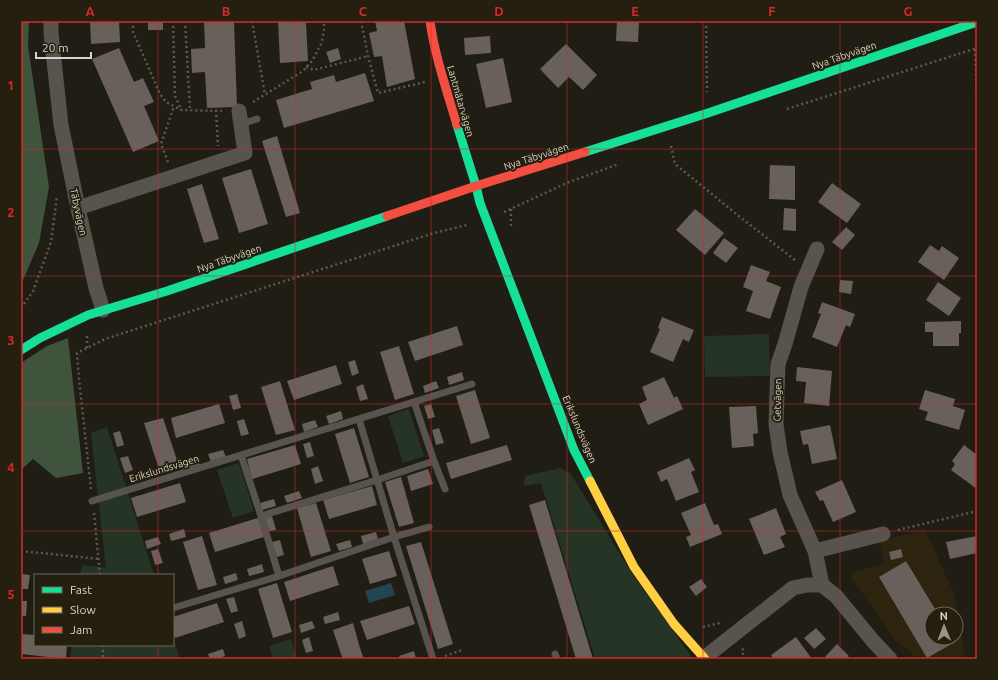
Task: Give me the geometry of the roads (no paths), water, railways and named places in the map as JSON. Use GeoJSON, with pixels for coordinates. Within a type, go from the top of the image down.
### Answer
{"type":"FeatureCollection","features":[{"type":"Feature","properties":{"kind":"main road","name":"Lantmätarvägen"},"geometry":{"type":"LineString","coordinates":[[430,21],[433,41],[443,78],[476,186]]}},
{"type":"Feature","properties":{"kind":"main road","name":"Nya Täbyvägen"},"geometry":{"type":"LineString","coordinates":[[103,310],[167,291],[476,186],[708,113],[977,22]]}},
{"type":"Feature","properties":{"kind":"main road","name":"Erikslundsvägen"},"geometry":{"type":"LineString","coordinates":[[476,186],[480,203],[574,450],[634,568],[674,624],[704,658]]}},
{"type":"Feature","properties":{"kind":"main road"},"geometry":{"type":"LineString","coordinates":[[21,350],[40,338],[88,315],[103,310]]}},
{"type":"Feature","properties":{"kind":"street","name":"Täbyvägen"},"geometry":{"type":"LineString","coordinates":[[51,21],[61,125],[96,288],[103,310]]}},
{"type":"Feature","properties":{"kind":"street"},"geometry":{"type":"LineString","coordinates":[[78,208],[245,153],[240,118]]}},
{"type":"Feature","properties":{"kind":"street","name":"Getvägen"},"geometry":{"type":"LineString","coordinates":[[817,249],[801,287],[778,364],[776,424],[780,452],[790,495],[815,550],[822,585]]}},
{"type":"Feature","properties":{"kind":"street"},"geometry":{"type":"LineString","coordinates":[[815,550],[883,534]]}},
{"type":"Feature","properties":{"kind":"street"},"geometry":{"type":"LineString","coordinates":[[704,658],[793,588],[807,585],[822,585],[836,596],[890,659]]}},
{"type":"Feature","properties":{"kind":"lane"},"geometry":{"type":"LineString","coordinates":[[240,118],[257,119]]}},
{"type":"Feature","properties":{"kind":"lane","name":"Erikslundsvägen"},"geometry":{"type":"LineString","coordinates":[[92,501],[472,384]]}},
{"type":"Feature","properties":{"kind":"lane"},"geometry":{"type":"LineString","coordinates":[[414,402],[445,489]]}},
{"type":"Feature","properties":{"kind":"lane"},"geometry":{"type":"LineString","coordinates":[[359,419],[394,537],[433,659]]}},
{"type":"Feature","properties":{"kind":"lane"},"geometry":{"type":"LineString","coordinates":[[241,455],[279,576]]}},
{"type":"Feature","properties":{"kind":"lane"},"geometry":{"type":"LineString","coordinates":[[261,516],[434,461]]}},
{"type":"Feature","properties":{"kind":"lane"},"geometry":{"type":"LineString","coordinates":[[174,608],[279,576],[394,537],[429,527]]}},
{"type":"Feature","properties":{"kind":"water"},"geometry":{"type":"Polygon","coordinates":[[[391,583],[395,595],[369,603],[365,591],[391,583]]]}}]}
